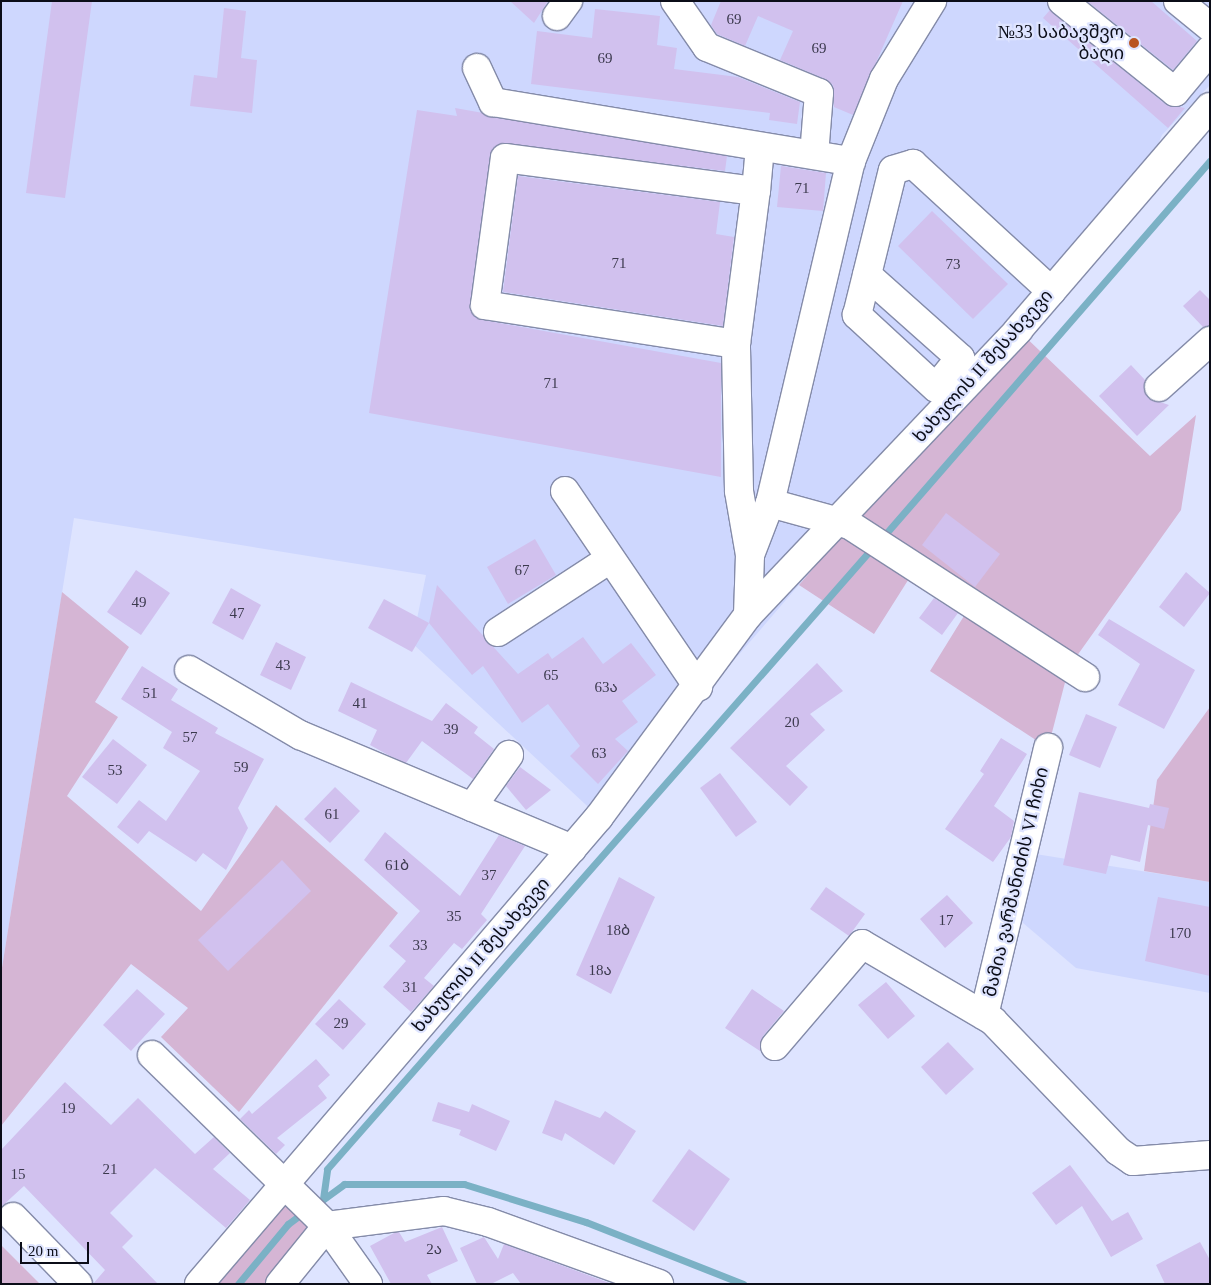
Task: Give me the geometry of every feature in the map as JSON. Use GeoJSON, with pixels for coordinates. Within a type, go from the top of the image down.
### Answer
{"type":"FeatureCollection","features":[{"type":"Feature","properties":{"kind":"street"},"geometry":{"type":"LineString","coordinates":[[675,1],[707,47],[818,93],[814,155]]}},
{"type":"Feature","properties":{"kind":"street"},"geometry":{"type":"LineString","coordinates":[[750,555],[770,503],[851,161],[884,79],[932,1]]}},
{"type":"Feature","properties":{"kind":"street"},"geometry":{"type":"LineString","coordinates":[[1062,1],[1175,92],[1210,50]]}},
{"type":"Feature","properties":{"kind":"street"},"geometry":{"type":"LineString","coordinates":[[1178,1],[1210,27]]}},
{"type":"Feature","properties":{"kind":"street"},"geometry":{"type":"LineString","coordinates":[[477,68],[493,102],[851,161]]}},
{"type":"Feature","properties":{"kind":"street","name":"ხახულის II შესახვევი"},"geometry":{"type":"LineString","coordinates":[[199,1284],[572,849],[698,686],[748,615],[834,521],[876,483],[1052,291],[1210,107]]}},
{"type":"Feature","properties":{"kind":"street"},"geometry":{"type":"LineString","coordinates":[[748,615],[750,555],[740,491],[736,344],[760,147]]}},
{"type":"Feature","properties":{"kind":"street"},"geometry":{"type":"LineString","coordinates":[[736,344],[485,305],[505,158],[756,191]]}},
{"type":"Feature","properties":{"kind":"street"},"geometry":{"type":"LineString","coordinates":[[867,275],[893,170],[913,164],[1052,291]]}},
{"type":"Feature","properties":{"kind":"street"},"geometry":{"type":"LineString","coordinates":[[1160,387],[1210,341]]}},
{"type":"Feature","properties":{"kind":"street"},"geometry":{"type":"LineString","coordinates":[[564,491],[698,686]]}},
{"type":"Feature","properties":{"kind":"street"},"geometry":{"type":"LineString","coordinates":[[770,503],[834,521],[881,543],[1085,677]]}},
{"type":"Feature","properties":{"kind":"street"},"geometry":{"type":"LineString","coordinates":[[498,632],[610,559]]}},
{"type":"Feature","properties":{"kind":"street"},"geometry":{"type":"LineString","coordinates":[[189,670],[300,735],[572,849]]}},
{"type":"Feature","properties":{"kind":"street","name":"მამია ვარშანიძის VI ჩიხი"},"geometry":{"type":"LineString","coordinates":[[984,1016],[1048,748]]}},
{"type":"Feature","properties":{"kind":"street"},"geometry":{"type":"LineString","coordinates":[[472,807],[508,755]]}},
{"type":"Feature","properties":{"kind":"street","name":"მამია ვარშანიძის VI ჩიხი"},"geometry":{"type":"LineString","coordinates":[[775,1046],[862,944],[984,1016],[1133,1161],[1210,1155]]}},
{"type":"Feature","properties":{"kind":"street"},"geometry":{"type":"LineString","coordinates":[[152,1055],[326,1224],[368,1284]]}},
{"type":"Feature","properties":{"kind":"street"},"geometry":{"type":"LineString","coordinates":[[280,1284],[326,1224],[457,1211],[659,1284]]}},
{"type":"Feature","properties":{"kind":"street"},"geometry":{"type":"LineString","coordinates":[[13,1217],[78,1284]]}},
{"type":"Feature","properties":{"kind":"shaded area"},"geometry":{"type":"Polygon","coordinates":[[[1,1],[1210,1],[1210,85],[1162,135],[1139,190],[599,817],[412,643],[426,575],[74,518],[1,974],[1,1]]]}},
{"type":"Feature","properties":{"kind":"shaded area"},"geometry":{"type":"Polygon","coordinates":[[[1018,330],[1150,456],[1196,415],[1181,510],[1069,667],[1048,748],[930,671],[972,603],[917,566],[874,634],[799,585],[1018,330]]]}},
{"type":"Feature","properties":{"kind":"shaded area"},"geometry":{"type":"Polygon","coordinates":[[[62,592],[129,647],[95,702],[118,717],[67,796],[201,911],[276,805],[398,913],[239,1112],[161,1037],[188,1008],[131,964],[1,1126],[1,974],[62,592]]]}},
{"type":"Feature","properties":{"kind":"shaded area"},"geometry":{"type":"Polygon","coordinates":[[[1210,707],[1210,882],[1144,871],[1157,780],[1210,707]]]}},
{"type":"Feature","properties":{"kind":"shaded area"},"geometry":{"type":"Polygon","coordinates":[[[1023,852],[1210,882],[1210,993],[1076,968],[1009,911],[1023,852]]]}},
{"type":"Feature","properties":{"kind":"shaded area"},"geometry":{"type":"Polygon","coordinates":[[[285,1184],[324,1223],[270,1284],[199,1284],[285,1184]]]}},
{"type":"Feature","properties":{"kind":"shaded area"},"geometry":{"type":"Polygon","coordinates":[[[1,1245],[40,1284],[1,1284],[1,1245]]]}},
{"type":"Feature","properties":{"kind":"building"},"geometry":{"type":"Polygon","coordinates":[[[52,1],[92,1],[65,198],[26,193],[52,1]]]}},
{"type":"Feature","properties":{"kind":"building"},"geometry":{"type":"Polygon","coordinates":[[[510,1],[548,1],[534,23],[510,1]]]}},
{"type":"Feature","properties":{"kind":"building"},"geometry":{"type":"Polygon","coordinates":[[[721,1],[903,1],[853,115],[834,107],[833,85],[825,79],[780,60],[793,31],[758,16],[745,46],[717,34],[711,25],[721,1]]]}},
{"type":"Feature","properties":{"kind":"building"},"geometry":{"type":"Polygon","coordinates":[[[1087,1],[1151,1],[1197,41],[1173,70],[1087,1]]]}},
{"type":"Feature","properties":{"kind":"building"},"geometry":{"type":"Polygon","coordinates":[[[224,8],[246,11],[241,58],[257,60],[252,113],[190,106],[194,75],[217,78],[224,8]]]}},
{"type":"Feature","properties":{"kind":"building"},"geometry":{"type":"Polygon","coordinates":[[[595,9],[660,16],[657,45],[677,48],[674,69],[738,77],[800,102],[797,124],[769,120],[770,113],[531,84],[537,31],[592,38],[595,9]]]}},
{"type":"Feature","properties":{"kind":"building"},"geometry":{"type":"Polygon","coordinates":[[[1050,10],[1165,104],[1185,108],[1168,128],[1043,18],[1050,10]]]}},
{"type":"Feature","properties":{"kind":"building"},"geometry":{"type":"Polygon","coordinates":[[[455,108],[727,156],[725,171],[499,144],[490,156],[470,303],[475,317],[483,320],[721,363],[721,477],[369,413],[417,110],[457,116],[455,108]]]}},
{"type":"Feature","properties":{"kind":"building"},"geometry":{"type":"Polygon","coordinates":[[[781,166],[826,173],[823,211],[777,207],[781,166]]]}},
{"type":"Feature","properties":{"kind":"building"},"geometry":{"type":"Polygon","coordinates":[[[518,176],[720,202],[716,234],[734,237],[723,326],[503,292],[518,176]]]}},
{"type":"Feature","properties":{"kind":"building"},"geometry":{"type":"Polygon","coordinates":[[[932,211],[1008,284],[973,319],[898,246],[932,211]]]}},
{"type":"Feature","properties":{"kind":"building"},"geometry":{"type":"Polygon","coordinates":[[[1200,290],[1210,300],[1210,326],[1203,327],[1183,306],[1200,290]]]}},
{"type":"Feature","properties":{"kind":"building"},"geometry":{"type":"Polygon","coordinates":[[[1131,365],[1145,380],[1148,398],[1169,405],[1137,436],[1099,396],[1131,365]]]}},
{"type":"Feature","properties":{"kind":"building"},"geometry":{"type":"Polygon","coordinates":[[[946,513],[1000,554],[975,587],[922,545],[946,513]]]}},
{"type":"Feature","properties":{"kind":"building"},"geometry":{"type":"Polygon","coordinates":[[[535,539],[556,575],[508,604],[487,567],[535,539]]]}},
{"type":"Feature","properties":{"kind":"building"},"geometry":{"type":"Polygon","coordinates":[[[136,570],[170,593],[141,635],[107,612],[136,570]]]}},
{"type":"Feature","properties":{"kind":"building"},"geometry":{"type":"Polygon","coordinates":[[[1186,572],[1210,593],[1184,627],[1159,607],[1186,572]]]}},
{"type":"Feature","properties":{"kind":"building"},"geometry":{"type":"Polygon","coordinates":[[[437,585],[518,674],[548,653],[552,659],[583,637],[603,664],[631,643],[656,675],[622,701],[638,722],[615,739],[628,751],[598,784],[570,756],[580,746],[548,704],[522,723],[483,666],[472,675],[429,623],[437,585]]]}},
{"type":"Feature","properties":{"kind":"building"},"geometry":{"type":"Polygon","coordinates":[[[231,588],[261,605],[243,640],[212,623],[231,588]]]}},
{"type":"Feature","properties":{"kind":"building"},"geometry":{"type":"Polygon","coordinates":[[[934,598],[958,613],[942,635],[919,618],[934,598]]]}},
{"type":"Feature","properties":{"kind":"building"},"geometry":{"type":"Polygon","coordinates":[[[384,599],[429,623],[412,652],[368,628],[384,599]]]}},
{"type":"Feature","properties":{"kind":"building"},"geometry":{"type":"Polygon","coordinates":[[[1109,619],[1195,670],[1164,729],[1118,705],[1140,664],[1098,635],[1109,619]]]}},
{"type":"Feature","properties":{"kind":"building"},"geometry":{"type":"Polygon","coordinates":[[[276,642],[306,657],[291,690],[260,675],[276,642]]]}},
{"type":"Feature","properties":{"kind":"building"},"geometry":{"type":"Polygon","coordinates":[[[817,663],[843,691],[810,714],[825,730],[786,766],[808,787],[790,806],[730,748],[817,663]]]}},
{"type":"Feature","properties":{"kind":"building"},"geometry":{"type":"Polygon","coordinates":[[[142,666],[178,689],[171,700],[218,728],[215,733],[264,759],[238,808],[248,828],[226,870],[203,853],[196,862],[149,831],[138,844],[117,827],[139,800],[166,821],[200,771],[163,748],[172,732],[121,699],[142,666]]]}},
{"type":"Feature","properties":{"kind":"building"},"geometry":{"type":"Polygon","coordinates":[[[351,682],[432,721],[446,703],[478,727],[474,733],[494,749],[473,779],[422,741],[406,763],[390,756],[370,745],[377,730],[338,711],[351,682]]]}},
{"type":"Feature","properties":{"kind":"building"},"geometry":{"type":"Polygon","coordinates":[[[1086,714],[1117,727],[1100,768],[1069,755],[1086,714]]]}},
{"type":"Feature","properties":{"kind":"building"},"geometry":{"type":"Polygon","coordinates":[[[1001,738],[1027,754],[994,806],[1014,821],[1011,837],[993,862],[945,829],[984,774],[980,771],[1001,738]]]}},
{"type":"Feature","properties":{"kind":"building"},"geometry":{"type":"Polygon","coordinates":[[[113,739],[147,765],[117,804],[82,777],[113,739]]]}},
{"type":"Feature","properties":{"kind":"building"},"geometry":{"type":"Polygon","coordinates":[[[520,767],[551,790],[526,810],[506,786],[520,767]]]}},
{"type":"Feature","properties":{"kind":"building"},"geometry":{"type":"Polygon","coordinates":[[[720,773],[757,822],[736,837],[700,788],[720,773]]]}},
{"type":"Feature","properties":{"kind":"building"},"geometry":{"type":"Polygon","coordinates":[[[335,787],[360,811],[330,843],[304,819],[335,787]]]}},
{"type":"Feature","properties":{"kind":"building"},"geometry":{"type":"Polygon","coordinates":[[[1079,792],[1149,808],[1150,804],[1169,808],[1164,829],[1148,825],[1140,862],[1111,855],[1106,874],[1063,865],[1079,792]]]}},
{"type":"Feature","properties":{"kind":"building"},"geometry":{"type":"Polygon","coordinates":[[[385,832],[460,896],[499,835],[525,846],[481,914],[487,920],[462,949],[454,943],[424,978],[434,986],[411,1012],[383,987],[406,961],[389,946],[420,911],[364,860],[385,832]]]}},
{"type":"Feature","properties":{"kind":"building"},"geometry":{"type":"Polygon","coordinates":[[[282,860],[311,891],[228,971],[198,940],[282,860]]]}},
{"type":"Feature","properties":{"kind":"building"},"geometry":{"type":"Polygon","coordinates":[[[619,877],[655,897],[611,994],[576,975],[619,877]]]}},
{"type":"Feature","properties":{"kind":"building"},"geometry":{"type":"Polygon","coordinates":[[[826,887],[865,914],[849,936],[810,909],[826,887]]]}},
{"type":"Feature","properties":{"kind":"building"},"geometry":{"type":"Polygon","coordinates":[[[947,895],[973,923],[945,948],[920,919],[947,895]]]}},
{"type":"Feature","properties":{"kind":"building"},"geometry":{"type":"Polygon","coordinates":[[[1158,897],[1210,907],[1210,976],[1145,961],[1158,897]]]}},
{"type":"Feature","properties":{"kind":"building"},"geometry":{"type":"Polygon","coordinates":[[[886,982],[915,1016],[888,1039],[858,1005],[886,982]]]}},
{"type":"Feature","properties":{"kind":"building"},"geometry":{"type":"Polygon","coordinates":[[[137,989],[165,1014],[131,1051],[103,1025],[137,989]]]}},
{"type":"Feature","properties":{"kind":"building"},"geometry":{"type":"Polygon","coordinates":[[[752,989],[784,1011],[763,1036],[760,1051],[725,1028],[752,989]]]}},
{"type":"Feature","properties":{"kind":"building"},"geometry":{"type":"Polygon","coordinates":[[[339,999],[366,1024],[343,1050],[315,1024],[339,999]]]}},
{"type":"Feature","properties":{"kind":"building"},"geometry":{"type":"Polygon","coordinates":[[[948,1042],[974,1069],[946,1095],[921,1067],[948,1042]]]}},
{"type":"Feature","properties":{"kind":"building"},"geometry":{"type":"Polygon","coordinates":[[[316,1059],[330,1075],[318,1086],[327,1098],[277,1138],[285,1145],[276,1154],[240,1119],[249,1110],[252,1114],[316,1059]]]}},
{"type":"Feature","properties":{"kind":"building"},"geometry":{"type":"Polygon","coordinates":[[[65,1082],[111,1125],[138,1098],[195,1154],[214,1137],[230,1153],[213,1169],[250,1200],[226,1228],[155,1168],[110,1213],[133,1236],[122,1247],[158,1284],[93,1284],[105,1270],[24,1186],[1,1207],[1,1150],[65,1082]]]}},
{"type":"Feature","properties":{"kind":"building"},"geometry":{"type":"Polygon","coordinates":[[[555,1100],[600,1118],[605,1111],[636,1131],[614,1165],[565,1133],[562,1141],[542,1133],[555,1100]]]}},
{"type":"Feature","properties":{"kind":"building"},"geometry":{"type":"Polygon","coordinates":[[[438,1102],[469,1112],[472,1104],[510,1121],[496,1151],[459,1135],[461,1130],[432,1121],[438,1102]]]}},
{"type":"Feature","properties":{"kind":"building"},"geometry":{"type":"Polygon","coordinates":[[[689,1149],[730,1179],[694,1231],[652,1201],[689,1149]]]}},
{"type":"Feature","properties":{"kind":"building"},"geometry":{"type":"Polygon","coordinates":[[[1070,1165],[1112,1221],[1128,1212],[1143,1239],[1111,1257],[1082,1206],[1056,1225],[1032,1193],[1070,1165]]]}},
{"type":"Feature","properties":{"kind":"building"},"geometry":{"type":"Polygon","coordinates":[[[442,1227],[458,1261],[427,1275],[432,1284],[391,1284],[370,1246],[394,1233],[399,1232],[405,1242],[442,1227]]]}},
{"type":"Feature","properties":{"kind":"building"},"geometry":{"type":"Polygon","coordinates":[[[484,1237],[498,1259],[504,1244],[612,1284],[521,1284],[513,1273],[491,1284],[477,1284],[460,1248],[484,1237]]]}},
{"type":"Feature","properties":{"kind":"building"},"geometry":{"type":"Polygon","coordinates":[[[1200,1242],[1210,1260],[1210,1284],[1165,1284],[1156,1265],[1200,1242]]]}},
{"type":"Feature","properties":{"kind":"waterway"},"geometry":{"type":"LineString","coordinates":[[882,538],[1210,161]]}},
{"type":"Feature","properties":{"kind":"waterway"},"geometry":{"type":"LineString","coordinates":[[323,1199],[327,1169],[874,546]]}},
{"type":"Feature","properties":{"kind":"waterway"},"geometry":{"type":"LineString","coordinates":[[321,1201],[344,1184],[464,1184],[586,1222],[743,1284]]}},
{"type":"Feature","properties":{"kind":"waterway"},"geometry":{"type":"LineString","coordinates":[[238,1284],[288,1224],[304,1212]]}},
{"type":"Feature","properties":{"kind":"place","name":"№33 საბავშვო ბაღი"},"geometry":{"type":"Point","coordinates":[1134,43]}}]}
